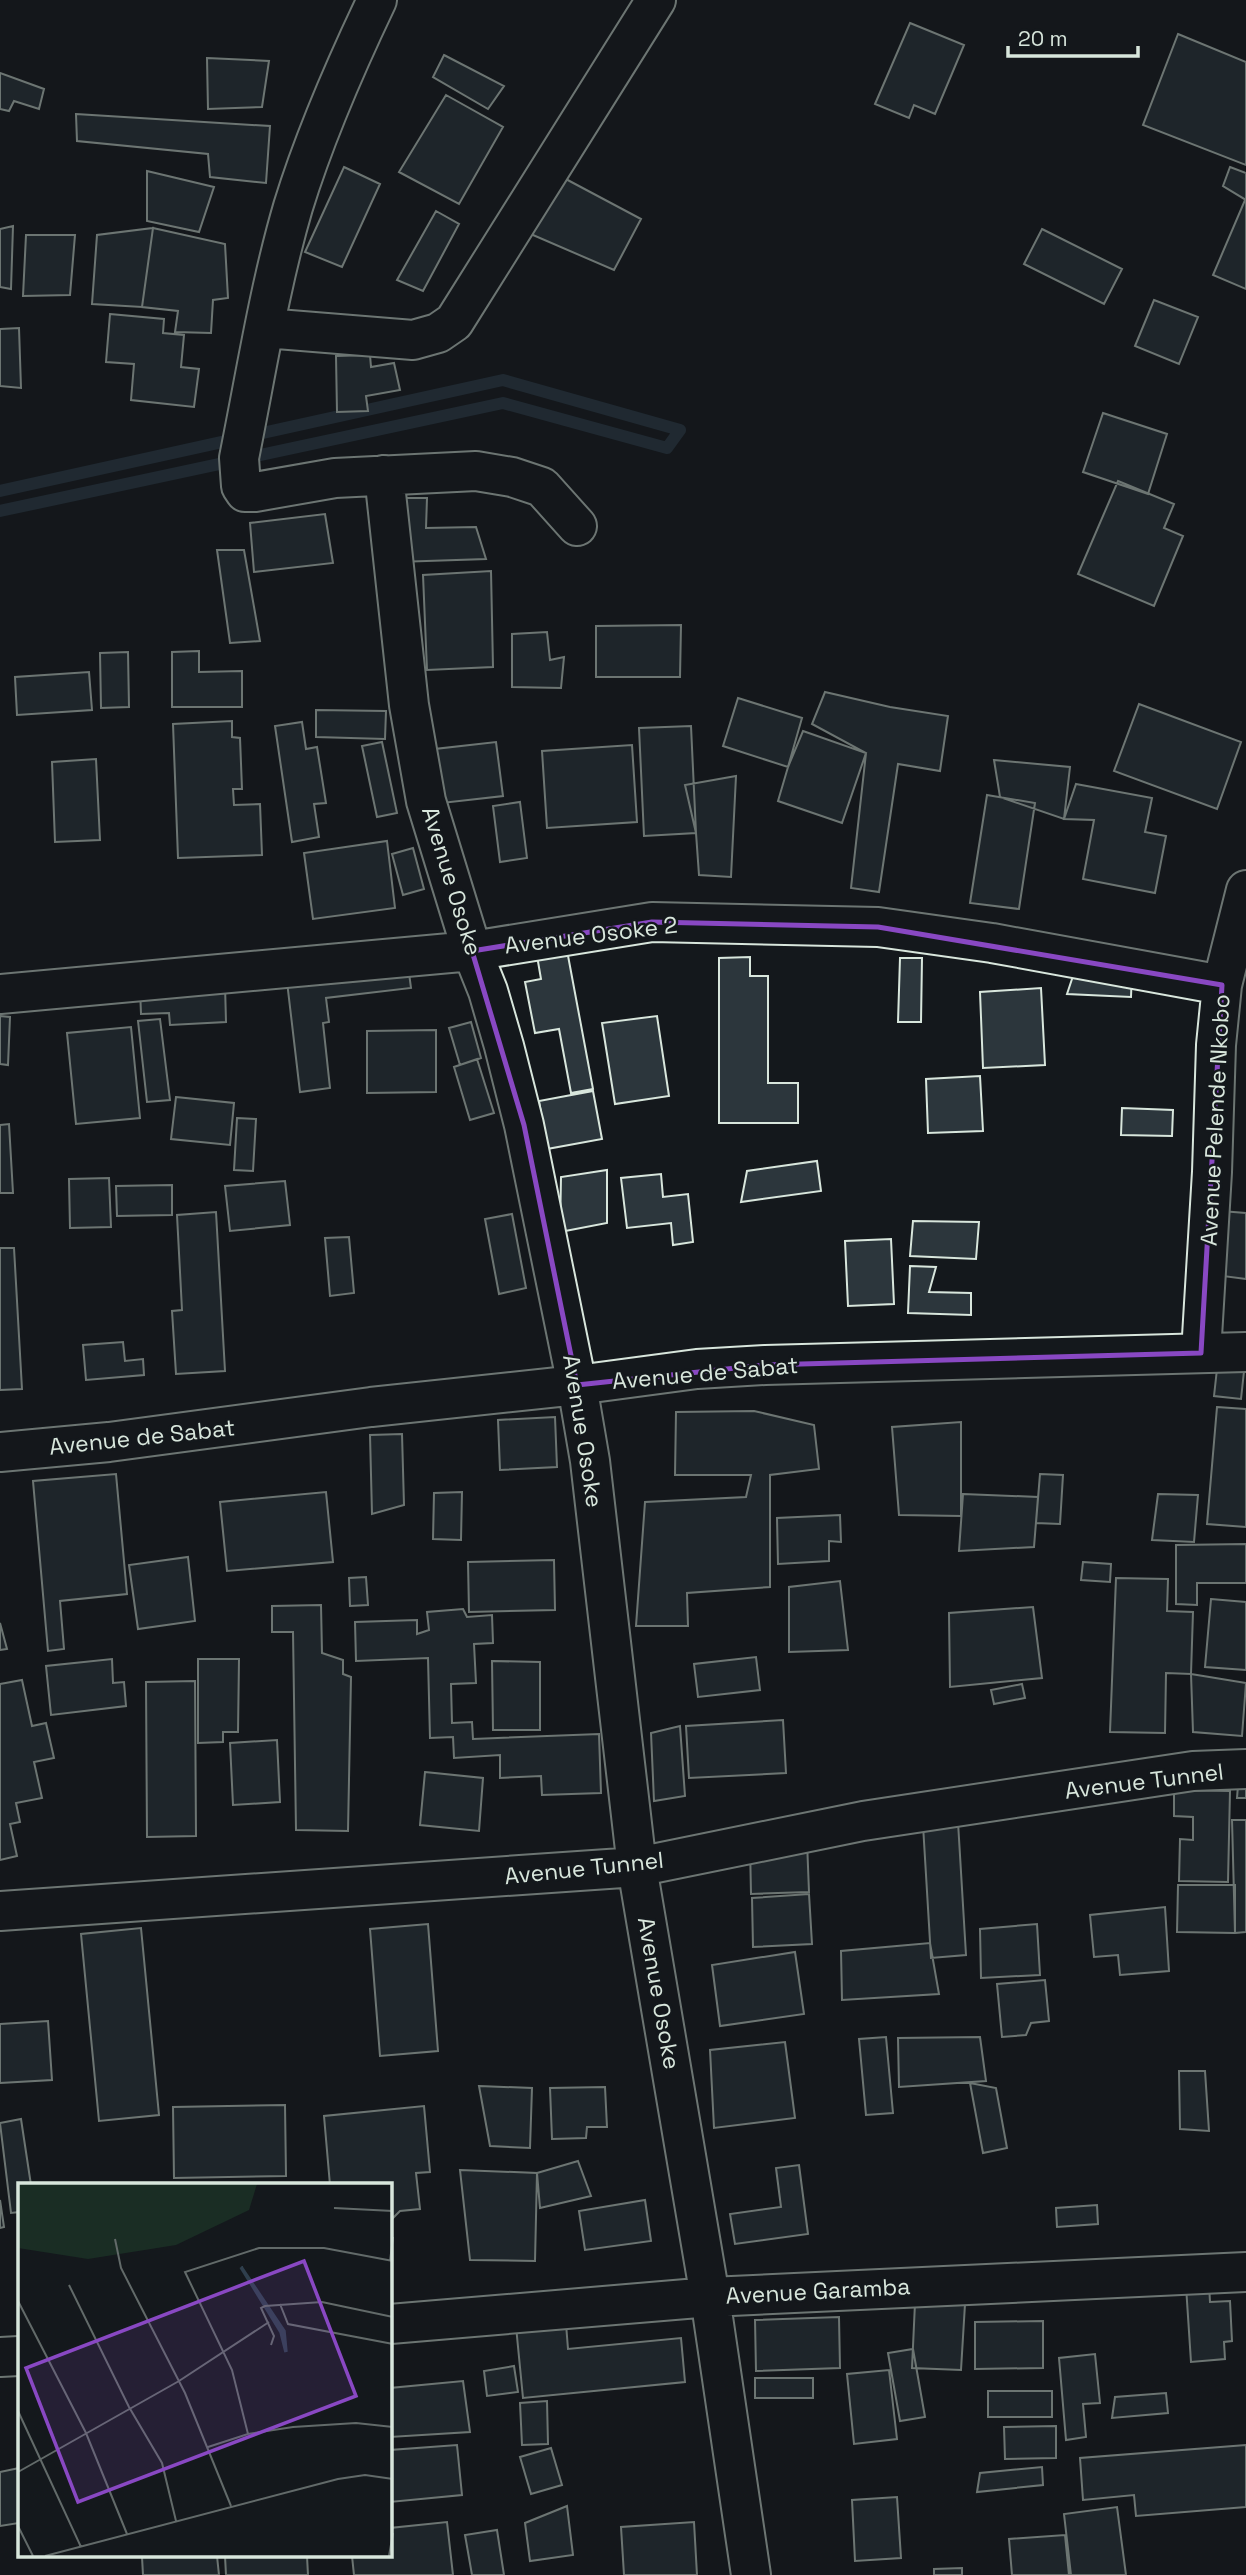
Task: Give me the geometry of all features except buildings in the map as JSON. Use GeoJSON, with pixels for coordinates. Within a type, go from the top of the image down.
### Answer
{"type":"FeatureCollection","features":[{"type":"Feature","properties":{"kind":"street"},"geometry":{"type":"LineString","coordinates":[[377,0],[343,72],[292,209],[265,328],[239,467],[241,486],[245,492],[255,492],[335,478],[476,471],[512,477],[542,486],[577,526]]}},
{"type":"Feature","properties":{"kind":"street"},"geometry":{"type":"LineString","coordinates":[[265,328],[413,340],[438,333],[454,322],[656,0]]}},
{"type":"Feature","properties":{"kind":"street","name":"Avenue Osoke"},"geometry":{"type":"LineString","coordinates":[[384,475],[409,705],[426,801],[472,951],[488,991],[524,1125],[577,1385],[590,1461],[637,1867],[710,2297],[751,2575]]}},
{"type":"Feature","properties":{"kind":"street","name":"Avenue Pelende Nkobo"},"geometry":{"type":"LineString","coordinates":[[1201,1353],[1212,1172],[1216,1045],[1222,985],[1246,890]]}},
{"type":"Feature","properties":{"kind":"street","name":"Avenue Osoke 2"},"geometry":{"type":"LineString","coordinates":[[0,994],[472,951],[652,922],[878,927],[992,943],[1222,985]]}},
{"type":"Feature","properties":{"kind":"street","name":"Avenue de Sabat"},"geometry":{"type":"LineString","coordinates":[[0,1452],[109,1442],[696,1369],[1246,1352]]}},
{"type":"Feature","properties":{"kind":"street","name":"Avenue Tunnel"},"geometry":{"type":"LineString","coordinates":[[0,1911],[637,1867],[863,1821],[1193,1771],[1246,1769]]}},
{"type":"Feature","properties":{"kind":"street","name":"Avenue Garamba"},"geometry":{"type":"LineString","coordinates":[[392,2324],[710,2297],[1246,2272]]}},
{"type":"Feature","properties":{"kind":"street"},"geometry":{"type":"LineString","coordinates":[[0,2357],[18,2356]]}},
{"type":"Feature","properties":{"kind":"highlighted area"},"geometry":{"type":"Polygon","coordinates":[[[652,922],[878,927],[1222,985],[1201,1353],[765,1365],[577,1385],[524,1125],[472,951],[652,922]]]}},
{"type":"Feature","properties":{"kind":"waterway"},"geometry":{"type":"LineString","coordinates":[[0,491],[503,380],[680,430],[667,448],[503,403],[0,511]]}}]}
